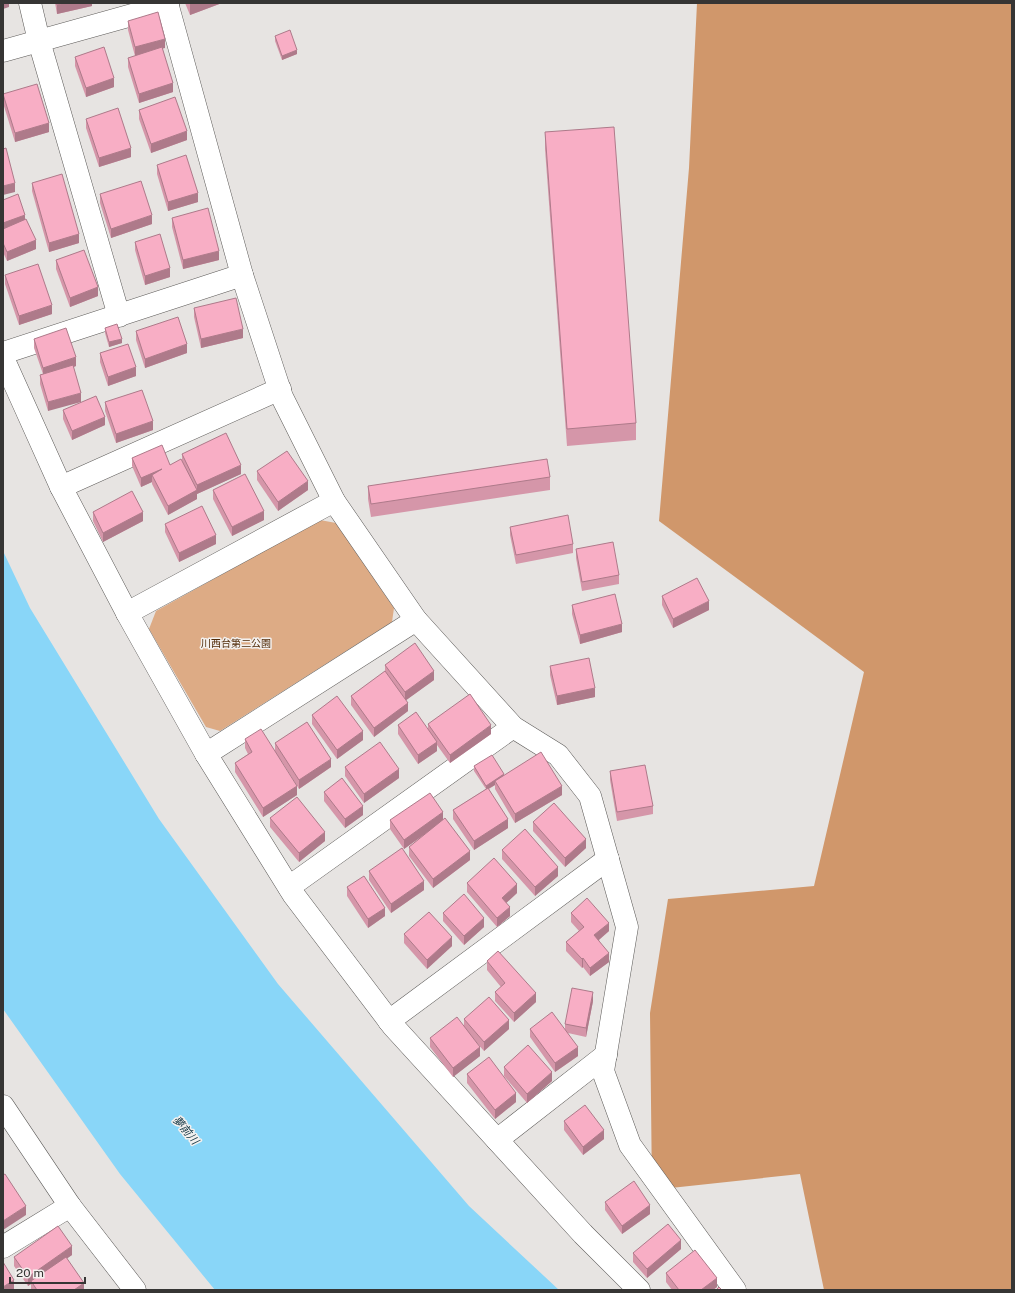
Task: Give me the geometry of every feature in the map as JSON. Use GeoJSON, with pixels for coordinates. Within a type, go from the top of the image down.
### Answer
{"type":"FeatureCollection","features":[{"type":"Feature","properties":{"kind":"street"},"geometry":{"type":"LineString","coordinates":[[30,3],[39,41],[119,316]]}},
{"type":"Feature","properties":{"kind":"street"},"geometry":{"type":"LineString","coordinates":[[3,51],[168,4],[242,275],[282,397],[334,501],[416,620],[513,727],[558,755],[590,796],[627,927],[603,1071],[630,1145],[735,1290]]}},
{"type":"Feature","properties":{"kind":"street"},"geometry":{"type":"LineString","coordinates":[[3,353],[242,275]]}},
{"type":"Feature","properties":{"kind":"street"},"geometry":{"type":"LineString","coordinates":[[3,358],[61,487],[127,613],[206,754],[289,887],[389,1022],[583,1234],[639,1290]]}},
{"type":"Feature","properties":{"kind":"street"},"geometry":{"type":"LineString","coordinates":[[61,487],[280,389]]}},
{"type":"Feature","properties":{"kind":"street"},"geometry":{"type":"LineString","coordinates":[[127,613],[334,501]]}},
{"type":"Feature","properties":{"kind":"street"},"geometry":{"type":"LineString","coordinates":[[206,754],[416,620]]}},
{"type":"Feature","properties":{"kind":"street"},"geometry":{"type":"LineString","coordinates":[[289,887],[513,727]]}},
{"type":"Feature","properties":{"kind":"street"},"geometry":{"type":"LineString","coordinates":[[389,1022],[608,859]]}},
{"type":"Feature","properties":{"kind":"street"},"geometry":{"type":"LineString","coordinates":[[496,1140],[606,1055]]}},
{"type":"Feature","properties":{"kind":"street"},"geometry":{"type":"LineString","coordinates":[[3,1106],[70,1206],[135,1290]]}},
{"type":"Feature","properties":{"kind":"street"},"geometry":{"type":"LineString","coordinates":[[3,1247],[70,1206]]}},
{"type":"Feature","properties":{"kind":"green space","name":"川西台第二公園"},"geometry":{"type":"Polygon","coordinates":[[[320,520],[336,523],[394,608],[392,622],[220,731],[206,727],[149,629],[156,611],[320,520]]]}},
{"type":"Feature","properties":{"kind":"shaded area"},"geometry":{"type":"Polygon","coordinates":[[[697,3],[1012,3],[1012,1290],[824,1290],[800,1174],[652,1190],[650,1013],[668,899],[814,886],[864,672],[659,521],[689,168],[697,3]]]}},
{"type":"Feature","properties":{"kind":"water","name":"夢前川"},"geometry":{"type":"Polygon","coordinates":[[[3,551],[30,608],[159,819],[278,984],[469,1206],[559,1290],[215,1290],[120,1174],[3,1009],[3,551]]]}},
{"type":"Feature","properties":{"kind":"building"},"geometry":{"type":"Polygon","coordinates":[[[158,12],[165,39],[135,47],[128,21],[158,12]]]}},
{"type":"Feature","properties":{"kind":"building"},"geometry":{"type":"Polygon","coordinates":[[[290,30],[297,50],[282,56],[275,36],[290,30]]]}},
{"type":"Feature","properties":{"kind":"building"},"geometry":{"type":"Polygon","coordinates":[[[104,47],[114,78],[86,88],[75,57],[104,47]]]}},
{"type":"Feature","properties":{"kind":"building"},"geometry":{"type":"Polygon","coordinates":[[[162,47],[173,83],[139,94],[128,58],[162,47]]]}},
{"type":"Feature","properties":{"kind":"building"},"geometry":{"type":"Polygon","coordinates":[[[37,84],[49,123],[15,133],[3,94],[37,84]]]}},
{"type":"Feature","properties":{"kind":"building"},"geometry":{"type":"Polygon","coordinates":[[[175,97],[187,131],[151,144],[139,110],[175,97]]]}},
{"type":"Feature","properties":{"kind":"building"},"geometry":{"type":"Polygon","coordinates":[[[118,108],[131,148],[99,158],[86,119],[118,108]]]}},
{"type":"Feature","properties":{"kind":"building"},"geometry":{"type":"Polygon","coordinates":[[[614,127],[636,423],[567,429],[545,132],[614,127]]]}},
{"type":"Feature","properties":{"kind":"building"},"geometry":{"type":"Polygon","coordinates":[[[6,148],[15,183],[3,186],[3,149],[6,148]]]}},
{"type":"Feature","properties":{"kind":"building"},"geometry":{"type":"Polygon","coordinates":[[[186,155],[198,193],[168,202],[157,165],[186,155]]]}},
{"type":"Feature","properties":{"kind":"building"},"geometry":{"type":"Polygon","coordinates":[[[62,174],[79,234],[49,243],[32,183],[62,174]]]}},
{"type":"Feature","properties":{"kind":"building"},"geometry":{"type":"Polygon","coordinates":[[[141,181],[152,215],[111,229],[100,194],[141,181]]]}},
{"type":"Feature","properties":{"kind":"building"},"geometry":{"type":"Polygon","coordinates":[[[18,194],[25,215],[3,223],[3,200],[18,194]]]}},
{"type":"Feature","properties":{"kind":"building"},"geometry":{"type":"Polygon","coordinates":[[[208,208],[219,251],[183,260],[172,218],[208,208]]]}},
{"type":"Feature","properties":{"kind":"building"},"geometry":{"type":"Polygon","coordinates":[[[26,219],[36,240],[7,252],[3,243],[3,229],[26,219]]]}},
{"type":"Feature","properties":{"kind":"building"},"geometry":{"type":"Polygon","coordinates":[[[160,234],[170,268],[145,276],[135,242],[160,234]]]}},
{"type":"Feature","properties":{"kind":"building"},"geometry":{"type":"Polygon","coordinates":[[[84,250],[98,287],[70,298],[56,260],[84,250]]]}},
{"type":"Feature","properties":{"kind":"building"},"geometry":{"type":"Polygon","coordinates":[[[38,264],[52,305],[19,316],[5,275],[38,264]]]}},
{"type":"Feature","properties":{"kind":"building"},"geometry":{"type":"Polygon","coordinates":[[[236,298],[243,329],[201,339],[194,308],[236,298]]]}},
{"type":"Feature","properties":{"kind":"building"},"geometry":{"type":"Polygon","coordinates":[[[178,317],[187,344],[145,359],[136,331],[178,317]]]}},
{"type":"Feature","properties":{"kind":"building"},"geometry":{"type":"Polygon","coordinates":[[[117,324],[122,339],[109,342],[105,328],[117,324]]]}},
{"type":"Feature","properties":{"kind":"building"},"geometry":{"type":"Polygon","coordinates":[[[66,328],[76,357],[43,368],[34,339],[66,328]]]}},
{"type":"Feature","properties":{"kind":"building"},"geometry":{"type":"Polygon","coordinates":[[[128,344],[136,367],[108,377],[100,353],[128,344]]]}},
{"type":"Feature","properties":{"kind":"building"},"geometry":{"type":"Polygon","coordinates":[[[73,365],[81,393],[48,402],[40,375],[73,365]]]}},
{"type":"Feature","properties":{"kind":"building"},"geometry":{"type":"Polygon","coordinates":[[[142,390],[153,421],[116,434],[105,402],[142,390]]]}},
{"type":"Feature","properties":{"kind":"building"},"geometry":{"type":"Polygon","coordinates":[[[96,396],[105,417],[72,431],[63,410],[96,396]]]}},
{"type":"Feature","properties":{"kind":"building"},"geometry":{"type":"Polygon","coordinates":[[[226,433],[241,465],[197,485],[182,454],[226,433]]]}},
{"type":"Feature","properties":{"kind":"building"},"geometry":{"type":"Polygon","coordinates":[[[162,445],[170,465],[181,459],[197,490],[168,506],[152,475],[162,469],[141,478],[132,458],[162,445]]]}},
{"type":"Feature","properties":{"kind":"building"},"geometry":{"type":"Polygon","coordinates":[[[287,451],[308,481],[278,502],[257,471],[287,451]]]}},
{"type":"Feature","properties":{"kind":"building"},"geometry":{"type":"Polygon","coordinates":[[[547,459],[550,477],[371,504],[368,486],[547,459]]]}},
{"type":"Feature","properties":{"kind":"building"},"geometry":{"type":"Polygon","coordinates":[[[245,474],[264,511],[232,527],[213,490],[245,474]]]}},
{"type":"Feature","properties":{"kind":"building"},"geometry":{"type":"Polygon","coordinates":[[[132,491],[143,512],[103,533],[93,512],[132,491]]]}},
{"type":"Feature","properties":{"kind":"building"},"geometry":{"type":"Polygon","coordinates":[[[202,506],[216,535],[179,553],[165,524],[202,506]]]}},
{"type":"Feature","properties":{"kind":"building"},"geometry":{"type":"Polygon","coordinates":[[[568,515],[573,544],[516,555],[510,527],[568,515]]]}},
{"type":"Feature","properties":{"kind":"building"},"geometry":{"type":"Polygon","coordinates":[[[613,542],[619,575],[582,582],[576,549],[613,542]]]}},
{"type":"Feature","properties":{"kind":"building"},"geometry":{"type":"Polygon","coordinates":[[[697,578],[709,601],[673,619],[662,596],[697,578]]]}},
{"type":"Feature","properties":{"kind":"building"},"geometry":{"type":"Polygon","coordinates":[[[615,594],[622,624],[580,635],[572,605],[615,594]]]}},
{"type":"Feature","properties":{"kind":"building"},"geometry":{"type":"Polygon","coordinates":[[[415,643],[434,671],[405,692],[385,665],[415,643]]]}},
{"type":"Feature","properties":{"kind":"building"},"geometry":{"type":"Polygon","coordinates":[[[589,658],[595,688],[557,696],[550,666],[589,658]]]}},
{"type":"Feature","properties":{"kind":"building"},"geometry":{"type":"Polygon","coordinates":[[[385,671],[408,703],[374,728],[351,696],[385,671]]]}},
{"type":"Feature","properties":{"kind":"building"},"geometry":{"type":"Polygon","coordinates":[[[470,694],[491,725],[450,755],[428,724],[470,694]]]}},
{"type":"Feature","properties":{"kind":"building"},"geometry":{"type":"Polygon","coordinates":[[[337,696],[363,731],[337,750],[312,715],[337,696]]]}},
{"type":"Feature","properties":{"kind":"building"},"geometry":{"type":"Polygon","coordinates":[[[416,712],[437,742],[418,755],[398,725],[416,712]]]}},
{"type":"Feature","properties":{"kind":"building"},"geometry":{"type":"Polygon","coordinates":[[[307,722],[331,759],[299,780],[275,743],[307,722]]]}},
{"type":"Feature","properties":{"kind":"building"},"geometry":{"type":"Polygon","coordinates":[[[261,729],[297,786],[263,808],[235,763],[252,752],[245,739],[261,729]]]}},
{"type":"Feature","properties":{"kind":"building"},"geometry":{"type":"Polygon","coordinates":[[[380,742],[399,769],[364,794],[345,767],[380,742]]]}},
{"type":"Feature","properties":{"kind":"building"},"geometry":{"type":"Polygon","coordinates":[[[541,752],[562,786],[515,814],[495,781],[541,752]]]}},
{"type":"Feature","properties":{"kind":"building"},"geometry":{"type":"Polygon","coordinates":[[[492,755],[504,774],[486,786],[474,766],[492,755]]]}},
{"type":"Feature","properties":{"kind":"building"},"geometry":{"type":"Polygon","coordinates":[[[645,765],[653,806],[617,812],[610,771],[645,765]]]}},
{"type":"Feature","properties":{"kind":"building"},"geometry":{"type":"Polygon","coordinates":[[[342,778],[363,806],[345,819],[324,792],[342,778]]]}},
{"type":"Feature","properties":{"kind":"building"},"geometry":{"type":"Polygon","coordinates":[[[488,788],[508,819],[474,841],[453,810],[488,788]]]}},
{"type":"Feature","properties":{"kind":"building"},"geometry":{"type":"Polygon","coordinates":[[[430,793],[443,812],[404,840],[390,820],[430,793]]]}},
{"type":"Feature","properties":{"kind":"building"},"geometry":{"type":"Polygon","coordinates":[[[297,797],[325,832],[299,853],[270,818],[297,797]]]}},
{"type":"Feature","properties":{"kind":"building"},"geometry":{"type":"Polygon","coordinates":[[[554,803],[586,839],[565,858],[533,822],[554,803]]]}},
{"type":"Feature","properties":{"kind":"building"},"geometry":{"type":"Polygon","coordinates":[[[445,818],[470,851],[433,879],[409,847],[445,818]]]}},
{"type":"Feature","properties":{"kind":"building"},"geometry":{"type":"Polygon","coordinates":[[[525,829],[558,867],[535,887],[502,850],[525,829]]]}},
{"type":"Feature","properties":{"kind":"building"},"geometry":{"type":"Polygon","coordinates":[[[402,848],[424,881],[391,904],[369,871],[402,848]]]}},
{"type":"Feature","properties":{"kind":"building"},"geometry":{"type":"Polygon","coordinates":[[[494,858],[517,884],[502,898],[510,907],[497,918],[467,883],[494,858]]]}},
{"type":"Feature","properties":{"kind":"building"},"geometry":{"type":"Polygon","coordinates":[[[364,876],[385,908],[368,919],[347,887],[364,876]]]}},
{"type":"Feature","properties":{"kind":"building"},"geometry":{"type":"Polygon","coordinates":[[[464,894],[484,918],[464,936],[443,913],[464,894]]]}},
{"type":"Feature","properties":{"kind":"building"},"geometry":{"type":"Polygon","coordinates":[[[587,898],[609,923],[594,935],[609,953],[590,968],[583,958],[582,959],[566,942],[584,927],[571,913],[587,898]]]}},
{"type":"Feature","properties":{"kind":"building"},"geometry":{"type":"Polygon","coordinates":[[[429,912],[452,937],[427,960],[404,934],[429,912]]]}},
{"type":"Feature","properties":{"kind":"building"},"geometry":{"type":"Polygon","coordinates":[[[498,951],[536,993],[514,1013],[495,992],[505,983],[487,961],[498,951]]]}},
{"type":"Feature","properties":{"kind":"building"},"geometry":{"type":"Polygon","coordinates":[[[572,988],[593,992],[586,1028],[565,1024],[572,988]]]}},
{"type":"Feature","properties":{"kind":"building"},"geometry":{"type":"Polygon","coordinates":[[[489,997],[509,1020],[484,1042],[464,1019],[489,997]]]}},
{"type":"Feature","properties":{"kind":"building"},"geometry":{"type":"Polygon","coordinates":[[[552,1012],[578,1047],[555,1063],[530,1029],[552,1012]]]}},
{"type":"Feature","properties":{"kind":"building"},"geometry":{"type":"Polygon","coordinates":[[[457,1017],[480,1047],[453,1068],[430,1038],[457,1017]]]}},
{"type":"Feature","properties":{"kind":"building"},"geometry":{"type":"Polygon","coordinates":[[[528,1045],[552,1072],[527,1094],[504,1067],[528,1045]]]}},
{"type":"Feature","properties":{"kind":"building"},"geometry":{"type":"Polygon","coordinates":[[[489,1057],[516,1093],[495,1110],[467,1074],[489,1057]]]}},
{"type":"Feature","properties":{"kind":"building"},"geometry":{"type":"Polygon","coordinates":[[[585,1105],[604,1130],[583,1147],[564,1121],[585,1105]]]}},
{"type":"Feature","properties":{"kind":"building"},"geometry":{"type":"Polygon","coordinates":[[[5,1174],[26,1206],[3,1221],[3,1175],[5,1174]]]}},
{"type":"Feature","properties":{"kind":"building"},"geometry":{"type":"Polygon","coordinates":[[[634,1181],[650,1205],[622,1226],[605,1202],[634,1181]]]}},
{"type":"Feature","properties":{"kind":"building"},"geometry":{"type":"Polygon","coordinates":[[[668,1224],[681,1240],[647,1269],[633,1253],[668,1224]]]}},
{"type":"Feature","properties":{"kind":"building"},"geometry":{"type":"Polygon","coordinates":[[[58,1226],[72,1246],[28,1277],[14,1257],[58,1226]]]}},
{"type":"Feature","properties":{"kind":"building"},"geometry":{"type":"Polygon","coordinates":[[[695,1250],[717,1278],[701,1290],[679,1290],[666,1273],[695,1250]]]}},
{"type":"Feature","properties":{"kind":"building"},"geometry":{"type":"Polygon","coordinates":[[[66,1257],[84,1283],[74,1290],[37,1290],[31,1281],[66,1257]]]}},
{"type":"Feature","properties":{"kind":"building"},"geometry":{"type":"Polygon","coordinates":[[[3,1262],[14,1280],[3,1287],[3,1262]]]}}]}
